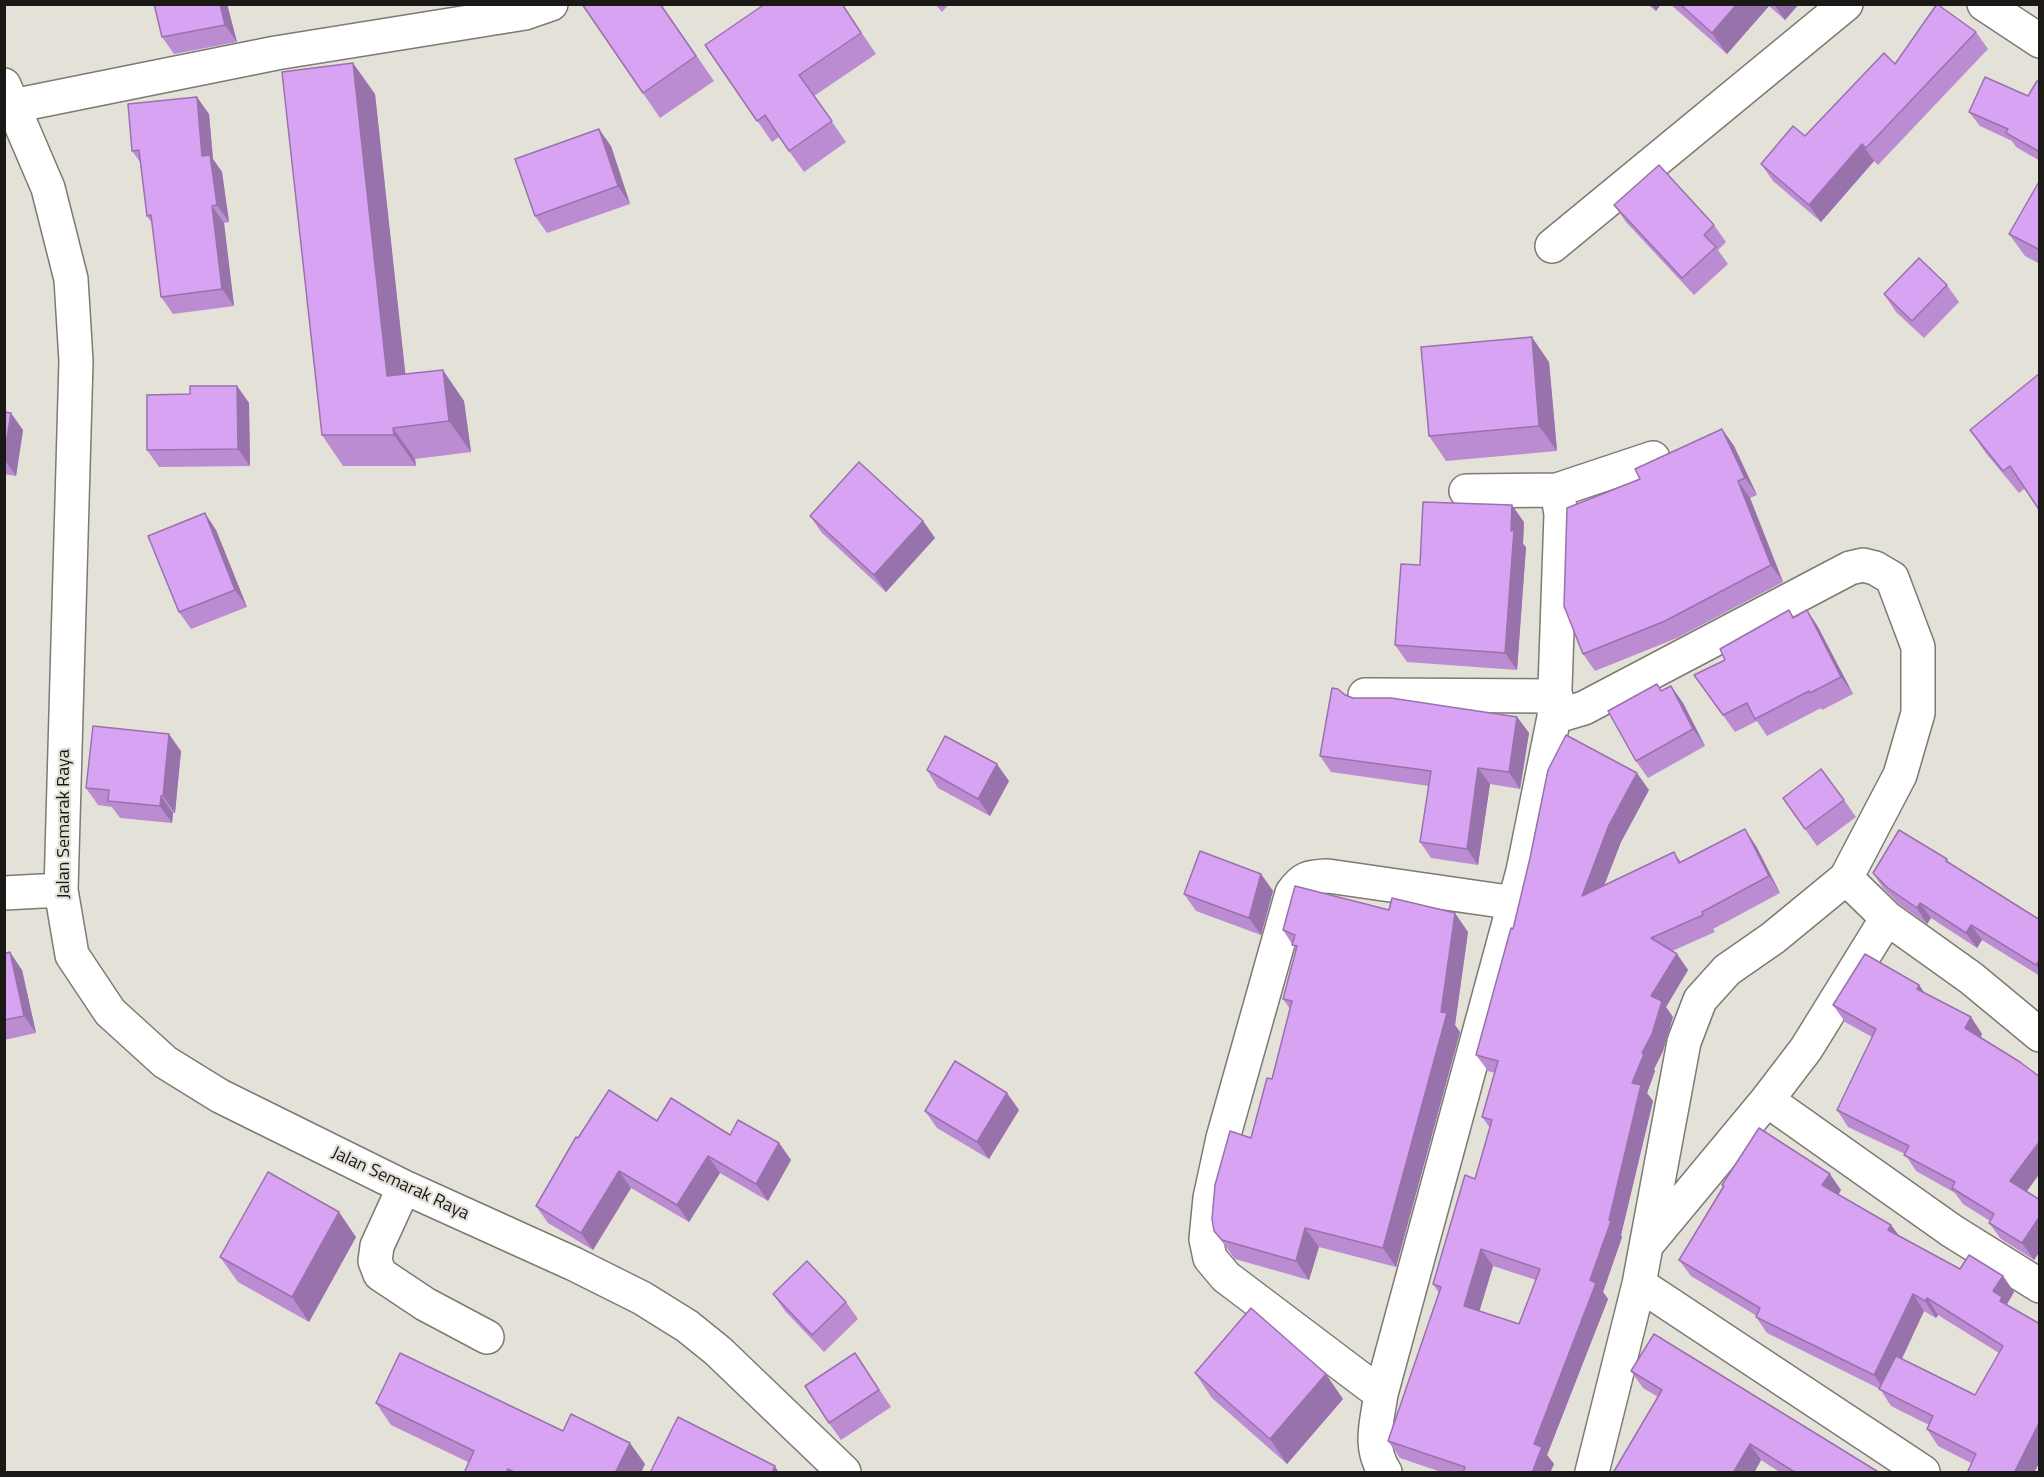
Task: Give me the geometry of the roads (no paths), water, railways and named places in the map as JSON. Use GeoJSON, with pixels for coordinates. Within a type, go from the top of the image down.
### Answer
{"type":"FeatureCollection","features":[{"type":"Feature","properties":{"kind":"street"},"geometry":{"type":"LineString","coordinates":[[9,95],[525,13],[551,4]]}},
{"type":"Feature","properties":{"kind":"street"},"geometry":{"type":"LineString","coordinates":[[1552,246],[1846,4]]}},
{"type":"Feature","properties":{"kind":"street"},"geometry":{"type":"LineString","coordinates":[[1984,4],[2040,41]]}},
{"type":"Feature","properties":{"kind":"street","name":"Jalan Semarak Raya"},"geometry":{"type":"LineString","coordinates":[[9,95],[48,188],[70,279],[76,361],[61,890],[72,955],[110,1012],[165,1062],[220,1096],[404,1187],[574,1264],[642,1298],[687,1326],[718,1351],[844,1473]]}},
{"type":"Feature","properties":{"kind":"street"},"geometry":{"type":"LineString","coordinates":[[1466,491],[1557,490],[1653,458]]}},
{"type":"Feature","properties":{"kind":"street"},"geometry":{"type":"LineString","coordinates":[[1385,1473],[1377,1461],[1374,1440],[1381,1394],[1515,903],[1555,706],[1561,513],[1557,490]]}},
{"type":"Feature","properties":{"kind":"street"},"geometry":{"type":"LineString","coordinates":[[1365,695],[1584,708],[1850,568],[1863,565],[1875,568],[1892,578],[1918,647],[1918,713],[1900,775],[1846,878],[1773,938],[1727,970],[1700,1000],[1684,1042],[1639,1284],[1592,1473]]}},
{"type":"Feature","properties":{"kind":"street"},"geometry":{"type":"LineString","coordinates":[[1381,1394],[1226,1277],[1210,1258],[1206,1239],[1210,1198],[1223,1138],[1292,892],[1300,881],[1311,877],[1328,876],[1515,903]]}},
{"type":"Feature","properties":{"kind":"street"},"geometry":{"type":"LineString","coordinates":[[1846,878],[1887,918],[1971,978],[2040,1035]]}},
{"type":"Feature","properties":{"kind":"street"},"geometry":{"type":"LineString","coordinates":[[4,893],[61,890]]}},
{"type":"Feature","properties":{"kind":"street"},"geometry":{"type":"LineString","coordinates":[[1647,1244],[1767,1100],[1806,1049],[1887,918]]}},
{"type":"Feature","properties":{"kind":"street"},"geometry":{"type":"LineString","coordinates":[[1767,1100],[1952,1231],[2040,1286]]}},
{"type":"Feature","properties":{"kind":"street"},"geometry":{"type":"LineString","coordinates":[[404,1187],[377,1246],[375,1261],[381,1274],[425,1304],[487,1337]]}},
{"type":"Feature","properties":{"kind":"street"},"geometry":{"type":"LineString","coordinates":[[1639,1284],[1923,1473]]}}]}
